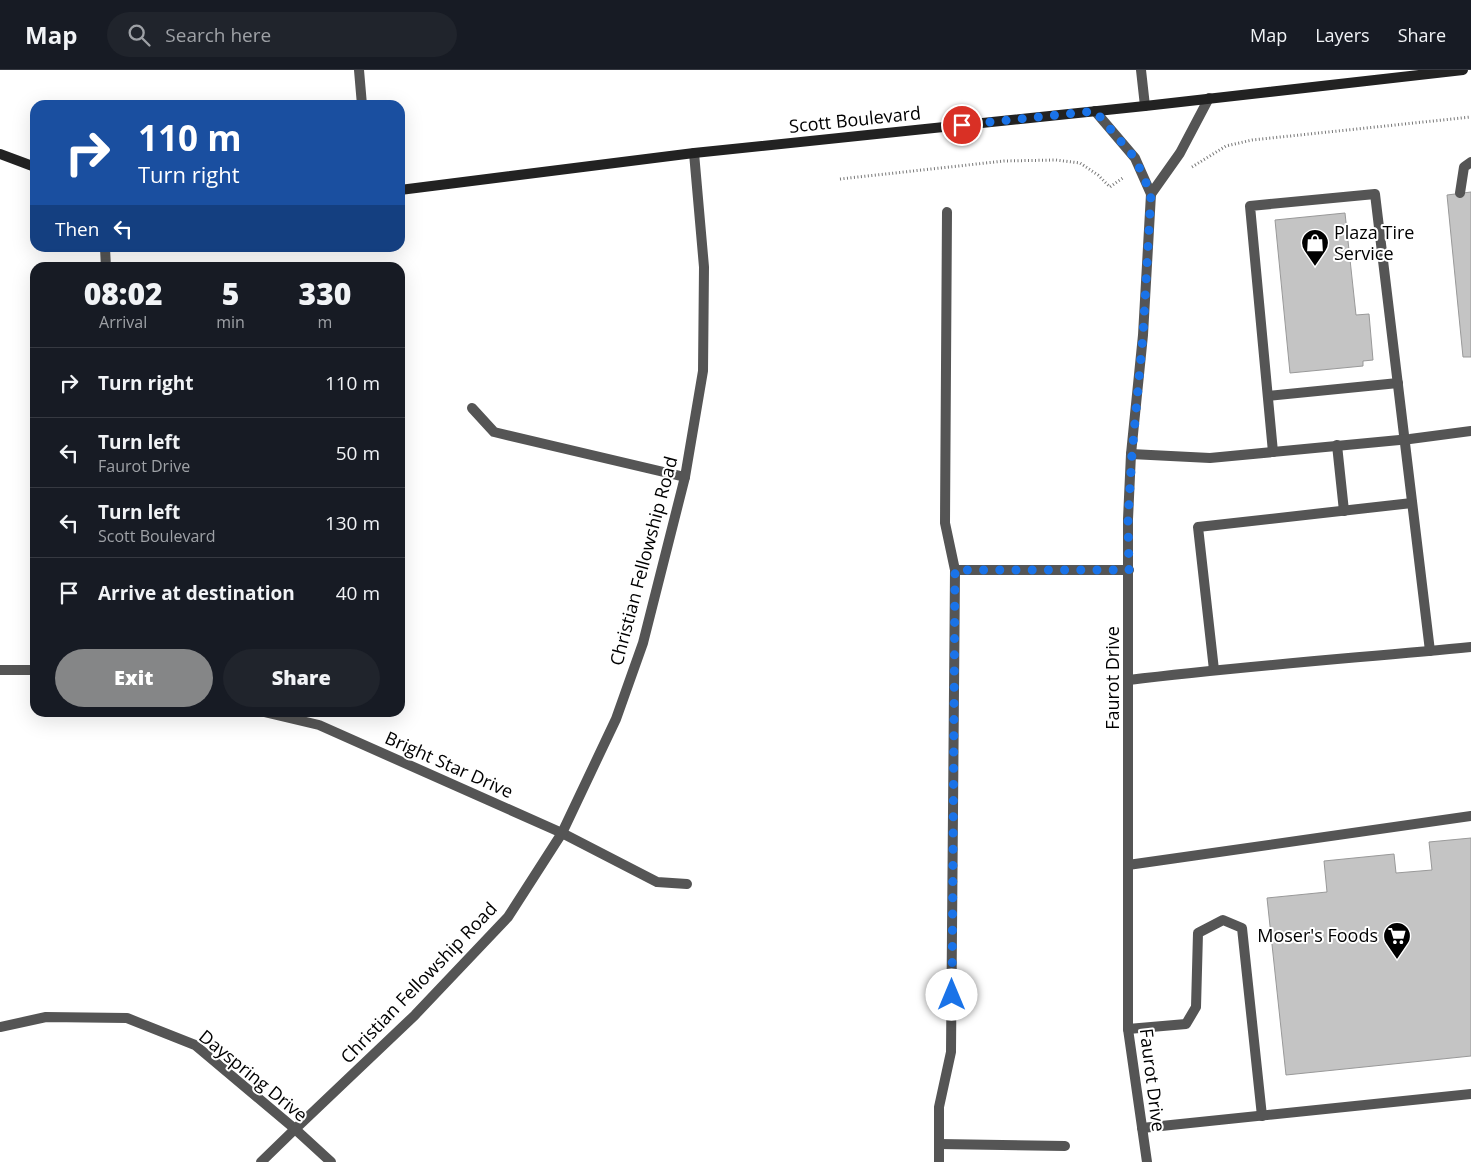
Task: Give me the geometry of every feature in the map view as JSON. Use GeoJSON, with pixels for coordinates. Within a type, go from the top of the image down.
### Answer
{"type":"FeatureCollection","features":[{"type":"Feature","properties":{"kind":"main road","name":"Scott Boulevard"},"geometry":{"type":"LineString","coordinates":[[405,189],[694,153],[1145,106],[1463,70]]}},
{"type":"Feature","properties":{"kind":"main road"},"geometry":{"type":"LineString","coordinates":[[0,154],[30,165]]}},
{"type":"Feature","properties":{"kind":"street"},"geometry":{"type":"LineString","coordinates":[[359,70],[362,100]]}},
{"type":"Feature","properties":{"kind":"street"},"geometry":{"type":"LineString","coordinates":[[1141,70],[1145,106]]}},
{"type":"Feature","properties":{"kind":"street"},"geometry":{"type":"LineString","coordinates":[[1151,194],[1173,163],[1209,98]]}},
{"type":"Feature","properties":{"kind":"street","name":"Faurot Drive"},"geometry":{"type":"LineString","coordinates":[[1095,111],[1135,158],[1151,194],[1143,335],[1128,519],[1128,1029],[1147,1162]]}},
{"type":"Feature","properties":{"kind":"street","name":"Christian Fellowship Road"},"geometry":{"type":"LineString","coordinates":[[261,1162],[415,1016],[508,917],[562,833],[616,719],[643,643],[685,477],[703,372],[704,267],[694,153]]}},
{"type":"Feature","properties":{"kind":"street"},"geometry":{"type":"LineString","coordinates":[[1460,193],[1464,167],[1471,162]]}},
{"type":"Feature","properties":{"kind":"street"},"geometry":{"type":"LineString","coordinates":[[1273,452],[1250,206],[1376,194],[1430,651]]}},
{"type":"Feature","properties":{"kind":"street"},"geometry":{"type":"LineString","coordinates":[[939,1162],[938,1107],[952,1052],[955,570],[945,523],[946,212]]}},
{"type":"Feature","properties":{"kind":"street"},"geometry":{"type":"LineString","coordinates":[[1268,396],[1398,383]]}},
{"type":"Feature","properties":{"kind":"street"},"geometry":{"type":"LineString","coordinates":[[472,408],[494,432],[685,477]]}},
{"type":"Feature","properties":{"kind":"street"},"geometry":{"type":"LineString","coordinates":[[1132,454],[1210,458],[1471,431]]}},
{"type":"Feature","properties":{"kind":"street"},"geometry":{"type":"LineString","coordinates":[[1337,446],[1344,510]]}},
{"type":"Feature","properties":{"kind":"street"},"geometry":{"type":"LineString","coordinates":[[1214,670],[1198,527],[1412,503]]}},
{"type":"Feature","properties":{"kind":"street"},"geometry":{"type":"LineString","coordinates":[[955,570],[1129,570]]}},
{"type":"Feature","properties":{"kind":"street"},"geometry":{"type":"LineString","coordinates":[[1129,680],[1214,670],[1471,647]]}},
{"type":"Feature","properties":{"kind":"street"},"geometry":{"type":"LineString","coordinates":[[0,670],[30,670]]}},
{"type":"Feature","properties":{"kind":"street","name":"Bright Star Drive"},"geometry":{"type":"LineString","coordinates":[[285,717],[319,725],[562,833],[657,882],[686,884]]}},
{"type":"Feature","properties":{"kind":"street"},"geometry":{"type":"LineString","coordinates":[[1128,865],[1471,816]]}},
{"type":"Feature","properties":{"kind":"street"},"geometry":{"type":"LineString","coordinates":[[1128,1029],[1186,1024],[1196,1007],[1198,933],[1223,920],[1242,928],[1262,1116]]}},
{"type":"Feature","properties":{"kind":"street","name":"Dayspring Drive"},"geometry":{"type":"LineString","coordinates":[[0,1027],[46,1017],[127,1018],[194,1045],[295,1129],[331,1162]]}},
{"type":"Feature","properties":{"kind":"street"},"geometry":{"type":"LineString","coordinates":[[1142,1128],[1471,1094]]}},
{"type":"Feature","properties":{"kind":"street"},"geometry":{"type":"LineString","coordinates":[[939,1144],[1065,1146]]}},
{"type":"Feature","properties":{"kind":"path"},"geometry":{"type":"LineString","coordinates":[[1173,163],[1189,169],[1226,146],[1252,140],[1471,117]]}},
{"type":"Feature","properties":{"kind":"path"},"geometry":{"type":"LineString","coordinates":[[840,179],[1004,161],[1056,160],[1080,163],[1098,175],[1110,187],[1139,166]]}},
{"type":"Feature","properties":{"kind":"building"},"geometry":{"type":"Polygon","coordinates":[[[1471,192],[1471,357],[1463,357],[1447,195],[1471,192]]]}},
{"type":"Feature","properties":{"kind":"building","name":"Plaza Tire Service"},"geometry":{"type":"Polygon","coordinates":[[[1345,213],[1356,315],[1369,314],[1373,360],[1363,361],[1363,366],[1290,373],[1275,220],[1345,213]]]}},
{"type":"Feature","properties":{"kind":"building"},"geometry":{"type":"Polygon","coordinates":[[[1471,838],[1471,1056],[1286,1075],[1267,898],[1327,892],[1324,861],[1394,854],[1396,873],[1432,870],[1429,842],[1471,838]]]}},
{"type":"Feature","properties":{"kind":"place","name":"Plaza Tire Service"},"geometry":{"type":"Point","coordinates":[1315,267]}},
{"type":"Feature","properties":{"kind":"place","name":"Moser's Foods"},"geometry":{"type":"Point","coordinates":[1397,960]}},
{"type":"Feature","properties":{"kind":"route"},"geometry":{"type":"LineString","coordinates":[[952,995],[955,570],[1129,570],[1128,519],[1143,335],[1151,194],[1135,158],[1095,111],[962,125]]}}]}
